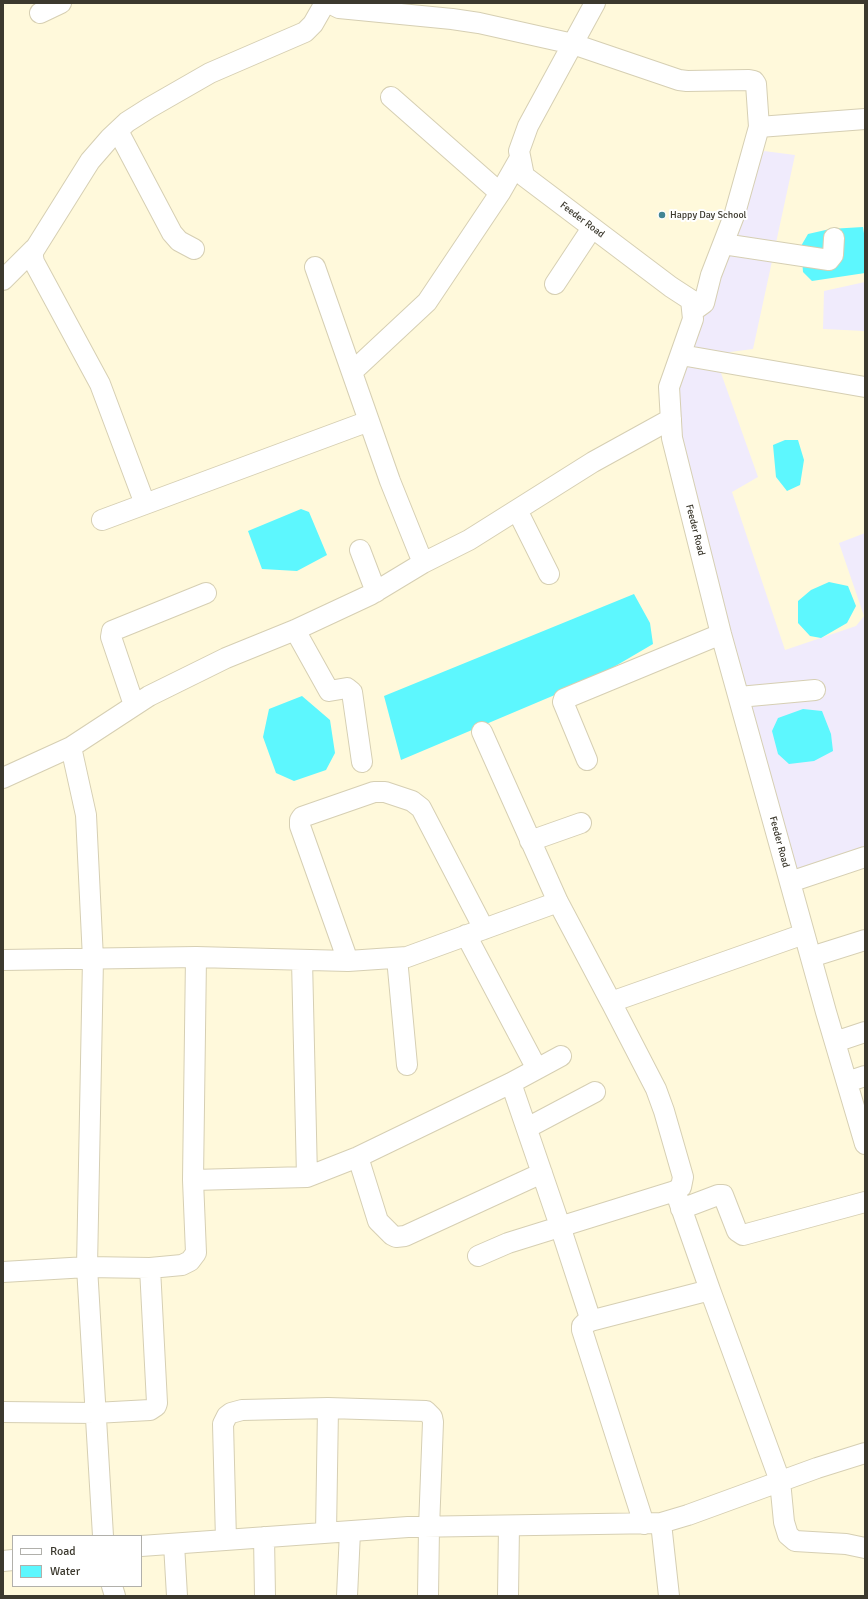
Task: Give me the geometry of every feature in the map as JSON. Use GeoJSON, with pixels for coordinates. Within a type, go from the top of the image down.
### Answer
{"type":"FeatureCollection","features":[{"type":"Feature","properties":{"kind":"street"},"geometry":{"type":"LineString","coordinates":[[40,13],[61,3]]}},
{"type":"Feature","properties":{"kind":"street"},"geometry":{"type":"LineString","coordinates":[[3,280],[34,249],[90,161],[127,122],[210,73],[305,32],[313,24],[325,3]]}},
{"type":"Feature","properties":{"kind":"street"},"geometry":{"type":"LineString","coordinates":[[333,3],[339,8],[377,7],[468,21],[573,44],[679,80],[754,81],[756,84],[759,127],[735,213],[711,275],[704,303],[693,311]]}},
{"type":"Feature","properties":{"kind":"street","name":"Feeder Road"},"geometry":{"type":"LineString","coordinates":[[595,3],[528,126],[519,151],[524,176],[592,228],[691,300],[693,319],[670,387],[672,438],[720,634],[835,1042],[856,1079],[865,1144]]}},
{"type":"Feature","properties":{"kind":"street"},"geometry":{"type":"LineString","coordinates":[[391,96],[500,193]]}},
{"type":"Feature","properties":{"kind":"street"},"geometry":{"type":"LineString","coordinates":[[759,127],[865,119]]}},
{"type":"Feature","properties":{"kind":"street"},"geometry":{"type":"LineString","coordinates":[[118,130],[172,233],[179,241],[194,249]]}},
{"type":"Feature","properties":{"kind":"street"},"geometry":{"type":"LineString","coordinates":[[352,372],[427,302],[500,193],[520,158]]}},
{"type":"Feature","properties":{"kind":"street"},"geometry":{"type":"LineString","coordinates":[[555,284],[592,228]]}},
{"type":"Feature","properties":{"kind":"street"},"geometry":{"type":"LineString","coordinates":[[723,244],[829,260],[833,256],[834,238]]}},
{"type":"Feature","properties":{"kind":"street"},"geometry":{"type":"LineString","coordinates":[[34,249],[32,257],[34,262],[100,384],[145,504]]}},
{"type":"Feature","properties":{"kind":"street"},"geometry":{"type":"LineString","coordinates":[[315,267],[368,421],[423,563]]}},
{"type":"Feature","properties":{"kind":"street"},"geometry":{"type":"LineString","coordinates":[[681,355],[865,387]]}},
{"type":"Feature","properties":{"kind":"street"},"geometry":{"type":"LineString","coordinates":[[3,778],[71,747],[149,696],[226,658],[295,630],[376,592],[423,563],[469,540],[593,462],[671,419]]}},
{"type":"Feature","properties":{"kind":"street"},"geometry":{"type":"LineString","coordinates":[[102,520],[368,421]]}},
{"type":"Feature","properties":{"kind":"street"},"geometry":{"type":"LineString","coordinates":[[517,510],[549,574]]}},
{"type":"Feature","properties":{"kind":"street"},"geometry":{"type":"LineString","coordinates":[[360,550],[376,592]]}},
{"type":"Feature","properties":{"kind":"street"},"geometry":{"type":"LineString","coordinates":[[134,706],[111,637],[112,631],[206,593]]}},
{"type":"Feature","properties":{"kind":"street"},"geometry":{"type":"LineString","coordinates":[[295,630],[328,689],[332,691],[347,688],[352,692],[362,762]]}},
{"type":"Feature","properties":{"kind":"street"},"geometry":{"type":"LineString","coordinates":[[587,760],[564,699],[720,634]]}},
{"type":"Feature","properties":{"kind":"street"},"geometry":{"type":"LineString","coordinates":[[739,697],[815,690]]}},
{"type":"Feature","properties":{"kind":"street"},"geometry":{"type":"LineString","coordinates":[[482,732],[558,902],[656,1089],[664,1111],[682,1177],[678,1200],[780,1481],[784,1522],[788,1535],[795,1541],[846,1544],[865,1548]]}},
{"type":"Feature","properties":{"kind":"street"},"geometry":{"type":"LineString","coordinates":[[71,747],[86,815],[93,959],[87,1267],[103,1535]]}},
{"type":"Feature","properties":{"kind":"street"},"geometry":{"type":"LineString","coordinates":[[348,961],[300,826],[300,820],[302,817],[374,792],[385,792],[412,801],[421,808],[537,1069]]}},
{"type":"Feature","properties":{"kind":"street"},"geometry":{"type":"LineString","coordinates":[[530,841],[581,823]]}},
{"type":"Feature","properties":{"kind":"street"},"geometry":{"type":"LineString","coordinates":[[790,882],[865,857]]}},
{"type":"Feature","properties":{"kind":"street"},"geometry":{"type":"LineString","coordinates":[[3,960],[196,957],[348,961],[407,957],[558,902]]}},
{"type":"Feature","properties":{"kind":"street"},"geometry":{"type":"LineString","coordinates":[[611,1002],[804,934]]}},
{"type":"Feature","properties":{"kind":"street"},"geometry":{"type":"LineString","coordinates":[[811,957],[865,940]]}},
{"type":"Feature","properties":{"kind":"street"},"geometry":{"type":"LineString","coordinates":[[3,1272],[87,1267],[150,1268],[182,1265],[190,1261],[196,1253],[193,1180],[196,957]]}},
{"type":"Feature","properties":{"kind":"street"},"geometry":{"type":"LineString","coordinates":[[397,958],[407,1065]]}},
{"type":"Feature","properties":{"kind":"street"},"geometry":{"type":"LineString","coordinates":[[302,960],[307,1177]]}},
{"type":"Feature","properties":{"kind":"street"},"geometry":{"type":"LineString","coordinates":[[835,1042],[865,1032]]}},
{"type":"Feature","properties":{"kind":"street"},"geometry":{"type":"LineString","coordinates":[[193,1180],[307,1177],[358,1157],[511,1084],[561,1056]]}},
{"type":"Feature","properties":{"kind":"street"},"geometry":{"type":"LineString","coordinates":[[511,1084],[591,1321]]}},
{"type":"Feature","properties":{"kind":"street"},"geometry":{"type":"LineString","coordinates":[[527,1128],[595,1092]]}},
{"type":"Feature","properties":{"kind":"street"},"geometry":{"type":"LineString","coordinates":[[358,1157],[378,1220],[392,1235],[396,1237],[405,1236],[542,1173]]}},
{"type":"Feature","properties":{"kind":"street"},"geometry":{"type":"LineString","coordinates":[[478,1256],[508,1243],[560,1226],[678,1200],[723,1195],[737,1231],[743,1235],[865,1202]]}},
{"type":"Feature","properties":{"kind":"street"},"geometry":{"type":"LineString","coordinates":[[3,1412],[95,1412],[150,1410],[156,1406],[150,1268]]}},
{"type":"Feature","properties":{"kind":"street"},"geometry":{"type":"LineString","coordinates":[[669,1596],[653,1524],[582,1330],[584,1323],[710,1290]]}},
{"type":"Feature","properties":{"kind":"street"},"geometry":{"type":"LineString","coordinates":[[326,1534],[328,1408]]}},
{"type":"Feature","properties":{"kind":"street"},"geometry":{"type":"LineString","coordinates":[[226,1540],[223,1424],[227,1416],[231,1413],[242,1410],[328,1408],[421,1410],[429,1413],[433,1422],[428,1596]]}},
{"type":"Feature","properties":{"kind":"street"},"geometry":{"type":"LineString","coordinates":[[142,1546],[408,1528],[653,1524],[688,1515],[817,1468],[865,1453]]}},
{"type":"Feature","properties":{"kind":"street"},"geometry":{"type":"LineString","coordinates":[[508,1596],[509,1526]]}},
{"type":"Feature","properties":{"kind":"street"},"geometry":{"type":"LineString","coordinates":[[347,1596],[350,1532]]}},
{"type":"Feature","properties":{"kind":"street"},"geometry":{"type":"LineString","coordinates":[[264,1537],[265,1596]]}},
{"type":"Feature","properties":{"kind":"street"},"geometry":{"type":"LineString","coordinates":[[174,1544],[177,1596]]}},
{"type":"Feature","properties":{"kind":"shaded area"},"geometry":{"type":"Polygon","coordinates":[[[764,151],[795,155],[753,349],[730,352],[721,373],[758,477],[732,492],[785,650],[856,626],[864,616],[839,543],[865,533],[865,850],[793,874],[676,435],[675,388],[764,151]]]}},
{"type":"Feature","properties":{"kind":"shaded area"},"geometry":{"type":"Polygon","coordinates":[[[865,282],[865,331],[823,329],[824,291],[865,282]]]}},
{"type":"Feature","properties":{"kind":"water"},"geometry":{"type":"Polygon","coordinates":[[[863,227],[865,240],[865,273],[812,281],[803,272],[801,246],[808,234],[830,229],[863,227]]]}},
{"type":"Feature","properties":{"kind":"water"},"geometry":{"type":"Polygon","coordinates":[[[785,440],[798,440],[804,460],[800,485],[787,491],[776,477],[773,445],[785,440]]]}},
{"type":"Feature","properties":{"kind":"water"},"geometry":{"type":"Polygon","coordinates":[[[301,509],[309,512],[327,555],[297,571],[262,569],[248,531],[301,509]]]}},
{"type":"Feature","properties":{"kind":"water"},"geometry":{"type":"Polygon","coordinates":[[[829,582],[848,586],[856,606],[847,623],[821,638],[810,636],[798,623],[798,601],[811,590],[829,582]]]}},
{"type":"Feature","properties":{"kind":"water"},"geometry":{"type":"Polygon","coordinates":[[[634,594],[650,623],[653,644],[595,678],[401,760],[384,696],[634,594]]]}},
{"type":"Feature","properties":{"kind":"water"},"geometry":{"type":"Polygon","coordinates":[[[302,696],[330,720],[335,753],[326,770],[294,781],[276,773],[263,737],[269,709],[302,696]]]}},
{"type":"Feature","properties":{"kind":"water"},"geometry":{"type":"Polygon","coordinates":[[[803,709],[822,711],[831,734],[833,751],[814,761],[789,764],[778,754],[772,731],[778,718],[803,709]]]}},
{"type":"Feature","properties":{"kind":"place","name":"Happy Day School"},"geometry":{"type":"Point","coordinates":[662,215]}}]}
